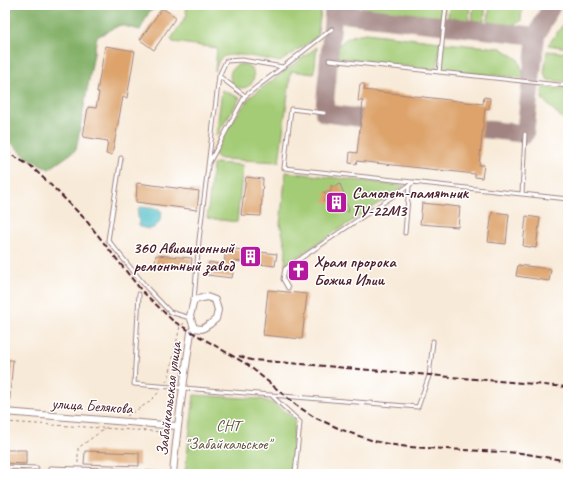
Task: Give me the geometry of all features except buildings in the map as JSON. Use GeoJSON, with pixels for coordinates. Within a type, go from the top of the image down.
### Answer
{"type":"FeatureCollection","features":[{"type":"Feature","properties":{"kind":"street","name":"Забайкальская улица"},"geometry":{"type":"LineString","coordinates":[[207,297],[215,300],[218,310],[216,319],[202,329],[194,328],[190,316],[194,300],[207,297]]}},
{"type":"Feature","properties":{"kind":"street","name":"Забайкальская улица"},"geometry":{"type":"LineString","coordinates":[[173,474],[182,388],[191,332],[194,328]]}},
{"type":"Feature","properties":{"kind":"street","name":"улица Белякова"},"geometry":{"type":"LineString","coordinates":[[5,412],[177,426]]}},
{"type":"Feature","properties":{"kind":"lane"},"geometry":{"type":"LineString","coordinates":[[439,72],[446,5]]}},
{"type":"Feature","properties":{"kind":"lane"},"geometry":{"type":"LineString","coordinates":[[208,166],[245,96],[332,29]]}},
{"type":"Feature","properties":{"kind":"lane"},"geometry":{"type":"LineString","coordinates":[[194,300],[199,240],[219,76],[226,61],[242,60],[283,67]]}},
{"type":"Feature","properties":{"kind":"lane"},"geometry":{"type":"LineString","coordinates":[[328,60],[568,86]]}},
{"type":"Feature","properties":{"kind":"lane"},"geometry":{"type":"LineString","coordinates":[[219,76],[245,96]]}},
{"type":"Feature","properties":{"kind":"lane"},"geometry":{"type":"LineString","coordinates":[[324,113],[291,109],[284,168],[568,199]]}},
{"type":"Feature","properties":{"kind":"lane"},"geometry":{"type":"LineString","coordinates":[[522,194],[525,134]]}},
{"type":"Feature","properties":{"kind":"lane"},"geometry":{"type":"LineString","coordinates":[[121,158],[108,240],[147,288],[170,312],[191,319]]}},
{"type":"Feature","properties":{"kind":"lane"},"geometry":{"type":"LineString","coordinates":[[288,288],[283,279],[285,268],[414,182]]}},
{"type":"Feature","properties":{"kind":"lane"},"geometry":{"type":"LineString","coordinates":[[405,233],[409,186]]}},
{"type":"Feature","properties":{"kind":"lane"},"geometry":{"type":"LineString","coordinates":[[139,294],[134,384],[418,407],[429,376],[433,341]]}},
{"type":"Feature","properties":{"kind":"lane"},"geometry":{"type":"LineString","coordinates":[[271,395],[300,422],[295,474]]}},
{"type":"Feature","properties":{"kind":"lane"},"geometry":{"type":"LineString","coordinates":[[5,467],[37,468]]}},
{"type":"Feature","properties":{"kind":"lane"},"geometry":{"type":"LineString","coordinates":[[50,474],[50,468],[165,474]]}},
{"type":"Feature","properties":{"kind":"path"},"geometry":{"type":"LineString","coordinates":[[78,469],[78,448],[105,429],[148,403],[159,393],[169,377],[180,326],[191,319]]}},
{"type":"Feature","properties":{"kind":"path"},"geometry":{"type":"LineString","coordinates":[[5,422],[166,432],[167,425]]}},
{"type":"Feature","properties":{"kind":"green space"},"geometry":{"type":"Polygon","coordinates":[[[5,5],[161,5],[149,12],[140,30],[120,25],[97,37],[76,150],[49,169],[25,156],[5,137],[5,5]]]}},
{"type":"Feature","properties":{"kind":"green space"},"geometry":{"type":"Polygon","coordinates":[[[189,5],[322,5],[317,37],[280,62],[249,56],[231,55],[220,59],[215,71],[217,48],[173,42],[171,39],[187,15],[186,10],[189,5]]]}},
{"type":"Feature","properties":{"kind":"green space"},"geometry":{"type":"Polygon","coordinates":[[[363,5],[445,5],[444,16],[441,18],[440,22],[366,12],[361,9],[363,5]]]}},
{"type":"Feature","properties":{"kind":"green space"},"geometry":{"type":"Polygon","coordinates":[[[449,5],[470,5],[468,25],[450,23],[448,17],[449,5]]]}},
{"type":"Feature","properties":{"kind":"green space"},"geometry":{"type":"Polygon","coordinates":[[[474,5],[486,5],[483,27],[471,25],[474,5]]]}},
{"type":"Feature","properties":{"kind":"green space"},"geometry":{"type":"Polygon","coordinates":[[[490,5],[522,5],[521,21],[504,29],[487,27],[490,5]]]}},
{"type":"Feature","properties":{"kind":"green space"},"geometry":{"type":"Polygon","coordinates":[[[568,18],[568,48],[548,45],[568,18]]]}},
{"type":"Feature","properties":{"kind":"green space"},"geometry":{"type":"Polygon","coordinates":[[[366,33],[440,42],[437,70],[335,57],[338,47],[343,41],[354,35],[366,33]]]}},
{"type":"Feature","properties":{"kind":"green space"},"geometry":{"type":"Polygon","coordinates":[[[443,43],[501,48],[518,59],[523,73],[523,78],[440,70],[443,43]]]}},
{"type":"Feature","properties":{"kind":"green space"},"geometry":{"type":"Polygon","coordinates":[[[317,47],[314,74],[291,71],[279,162],[221,159],[216,157],[214,152],[215,146],[250,97],[317,47]]]}},
{"type":"Feature","properties":{"kind":"green space"},"geometry":{"type":"Polygon","coordinates":[[[547,51],[568,53],[568,82],[548,80],[544,74],[547,51]]]}},
{"type":"Feature","properties":{"kind":"green space"},"geometry":{"type":"Polygon","coordinates":[[[242,64],[250,68],[254,76],[250,84],[242,88],[234,84],[230,76],[234,68],[242,64]]]}},
{"type":"Feature","properties":{"kind":"green space"},"geometry":{"type":"Polygon","coordinates":[[[543,87],[568,89],[568,119],[563,119],[542,99],[543,87]]]}},
{"type":"Feature","properties":{"kind":"green space"},"geometry":{"type":"Polygon","coordinates":[[[222,90],[240,98],[216,136],[222,90]]]}},
{"type":"Feature","properties":{"kind":"green space"},"geometry":{"type":"Polygon","coordinates":[[[215,163],[243,165],[237,222],[207,218],[213,165],[215,163]]]}},
{"type":"Feature","properties":{"kind":"green space"},"geometry":{"type":"Polygon","coordinates":[[[286,172],[405,186],[285,265],[286,248],[280,224],[286,172]]]}},
{"type":"Feature","properties":{"kind":"green space","name":"СНТ \"Забайкальское\""},"geometry":{"type":"Polygon","coordinates":[[[194,395],[262,399],[276,405],[295,419],[290,474],[185,474],[194,395]]]}},
{"type":"Feature","properties":{"kind":"water"},"geometry":{"type":"Polygon","coordinates":[[[140,207],[159,209],[162,212],[160,221],[155,227],[148,229],[139,226],[138,213],[140,207]]]}},
{"type":"Feature","properties":{"kind":"taxiway"},"geometry":{"type":"LineString","coordinates":[[334,5],[324,113],[361,118]]}},
{"type":"Feature","properties":{"kind":"taxiway"},"geometry":{"type":"LineString","coordinates":[[536,36],[552,5]]}},
{"type":"Feature","properties":{"kind":"taxiway"},"geometry":{"type":"LineString","coordinates":[[333,13],[536,36],[525,134],[483,129]]}},
{"type":"Feature","properties":{"kind":"railway"},"geometry":{"type":"LineString","coordinates":[[5,151],[32,167],[85,219],[141,290],[173,321],[248,365],[296,405],[314,417],[356,435],[388,444],[408,447],[521,453],[568,461]]}},
{"type":"Feature","properties":{"kind":"railway"},"geometry":{"type":"LineString","coordinates":[[239,356],[251,360],[568,387]]}},
{"type":"Feature","properties":{"kind":"place","name":"Самолет-памятник ТУ-22М3"},"geometry":{"type":"Point","coordinates":[336,202]}},
{"type":"Feature","properties":{"kind":"place","name":"360 Авиационный ремонтный завод"},"geometry":{"type":"Point","coordinates":[250,257]}},
{"type":"Feature","properties":{"kind":"place","name":"Храм пророка Божия Илии"},"geometry":{"type":"Point","coordinates":[298,271]}}]}
